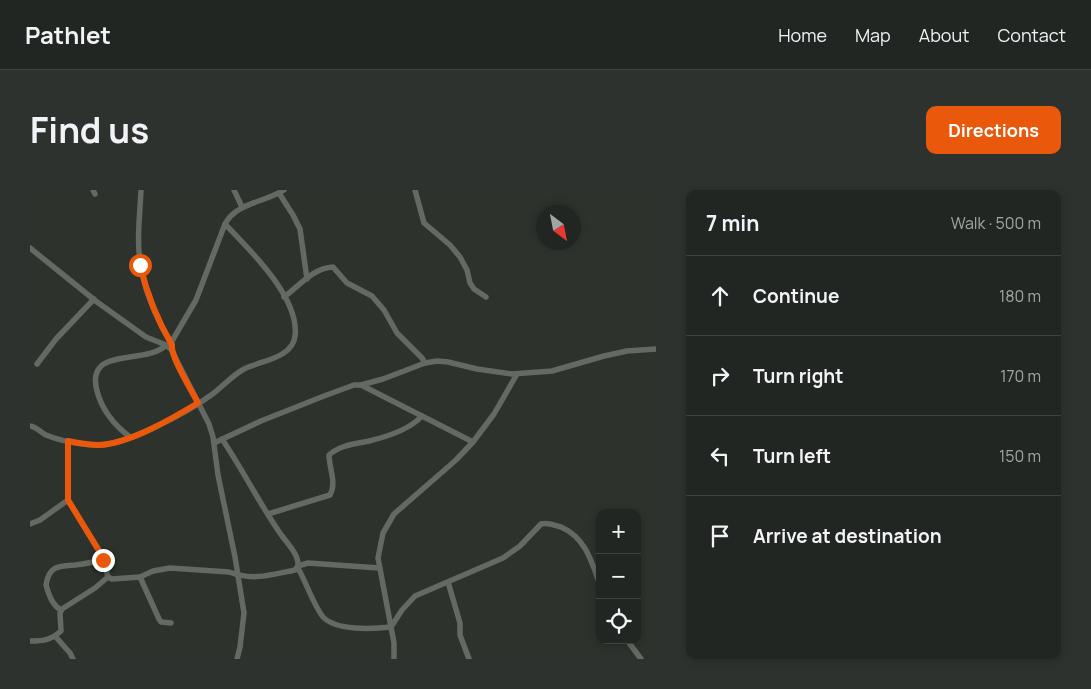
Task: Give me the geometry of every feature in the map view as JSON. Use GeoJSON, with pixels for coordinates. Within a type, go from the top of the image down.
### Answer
{"type":"FeatureCollection","features":[{"type":"Feature","properties":{"kind":"street"},"geometry":{"type":"LineString","coordinates":[[141,190],[140,265],[146,289],[170,347],[209,424],[214,443],[218,475],[235,557],[236,575],[244,613],[237,659]]}},
{"type":"Feature","properties":{"kind":"street"},"geometry":{"type":"LineString","coordinates":[[234,190],[242,207]]}},
{"type":"Feature","properties":{"kind":"street"},"geometry":{"type":"LineString","coordinates":[[415,190],[424,223],[450,245],[460,257],[474,289],[486,297]]}},
{"type":"Feature","properties":{"kind":"street"},"geometry":{"type":"LineString","coordinates":[[170,347],[196,300],[224,224],[230,215],[242,207],[281,192],[300,229],[307,279]]}},
{"type":"Feature","properties":{"kind":"street"},"geometry":{"type":"LineString","coordinates":[[30,426],[36,427],[46,434],[68,441],[100,445],[123,441],[152,428],[198,403],[243,370],[278,356],[289,348],[295,339],[296,326],[294,316],[267,268],[224,224]]}},
{"type":"Feature","properties":{"kind":"street"},"geometry":{"type":"LineString","coordinates":[[30,248],[94,299],[146,337],[170,347]]}},
{"type":"Feature","properties":{"kind":"street"},"geometry":{"type":"LineString","coordinates":[[284,297],[314,273],[332,267],[336,269],[347,283],[372,296],[384,310],[397,333],[425,363]]}},
{"type":"Feature","properties":{"kind":"street"},"geometry":{"type":"LineString","coordinates":[[37,364],[61,333],[94,299]]}},
{"type":"Feature","properties":{"kind":"street"},"geometry":{"type":"LineString","coordinates":[[130,437],[103,410],[94,382],[96,373],[108,361],[151,354],[170,347]]}},
{"type":"Feature","properties":{"kind":"street"},"geometry":{"type":"LineString","coordinates":[[214,443],[261,421],[354,385],[383,379],[425,363],[448,362],[477,369],[517,374],[552,371],[627,351],[656,349]]}},
{"type":"Feature","properties":{"kind":"street"},"geometry":{"type":"LineString","coordinates":[[394,659],[391,628],[378,558],[383,533],[394,514],[456,460],[473,442],[494,414],[517,374]]}},
{"type":"Feature","properties":{"kind":"street"},"geometry":{"type":"LineString","coordinates":[[361,385],[473,442]]}},
{"type":"Feature","properties":{"kind":"street"},"geometry":{"type":"LineString","coordinates":[[268,514],[330,495],[334,489],[329,455],[333,452],[342,447],[371,441],[403,428],[417,421],[422,416]]}},
{"type":"Feature","properties":{"kind":"street"},"geometry":{"type":"LineString","coordinates":[[222,439],[294,553],[299,562],[298,567],[324,618],[342,626],[370,629],[391,628]]}},
{"type":"Feature","properties":{"kind":"street"},"geometry":{"type":"LineString","coordinates":[[68,441],[68,500],[101,554],[108,577]]}},
{"type":"Feature","properties":{"kind":"street"},"geometry":{"type":"LineString","coordinates":[[30,524],[40,520],[68,500]]}},
{"type":"Feature","properties":{"kind":"street"},"geometry":{"type":"LineString","coordinates":[[391,628],[402,610],[415,596],[503,558],[520,546],[542,524],[551,523],[576,535],[584,545],[596,574]]}},
{"type":"Feature","properties":{"kind":"street"},"geometry":{"type":"LineString","coordinates":[[294,553],[308,563]]}},
{"type":"Feature","properties":{"kind":"street"},"geometry":{"type":"LineString","coordinates":[[61,610],[53,604],[46,585],[50,574],[58,566],[103,560]]}},
{"type":"Feature","properties":{"kind":"street"},"geometry":{"type":"LineString","coordinates":[[108,577],[118,580],[140,577],[153,571],[170,568],[228,572],[259,578],[308,563],[379,568]]}},
{"type":"Feature","properties":{"kind":"street"},"geometry":{"type":"LineString","coordinates":[[30,642],[49,640],[55,636],[61,630],[61,610],[95,588],[108,577]]}},
{"type":"Feature","properties":{"kind":"street"},"geometry":{"type":"LineString","coordinates":[[140,577],[159,620],[161,622],[171,622]]}},
{"type":"Feature","properties":{"kind":"street"},"geometry":{"type":"LineString","coordinates":[[448,582],[460,623],[460,635],[469,659]]}},
{"type":"Feature","properties":{"kind":"street"},"geometry":{"type":"LineString","coordinates":[[55,636],[73,659]]}},
{"type":"Feature","properties":{"kind":"street"},"geometry":{"type":"LineString","coordinates":[[630,644],[640,659]]}},
{"type":"Feature","properties":{"kind":"route"},"geometry":{"type":"LineString","coordinates":[[103,560],[68,500],[68,441],[100,445],[123,441],[174,417],[198,403],[171,350],[172,345],[153,308],[140,265]]}}]}
